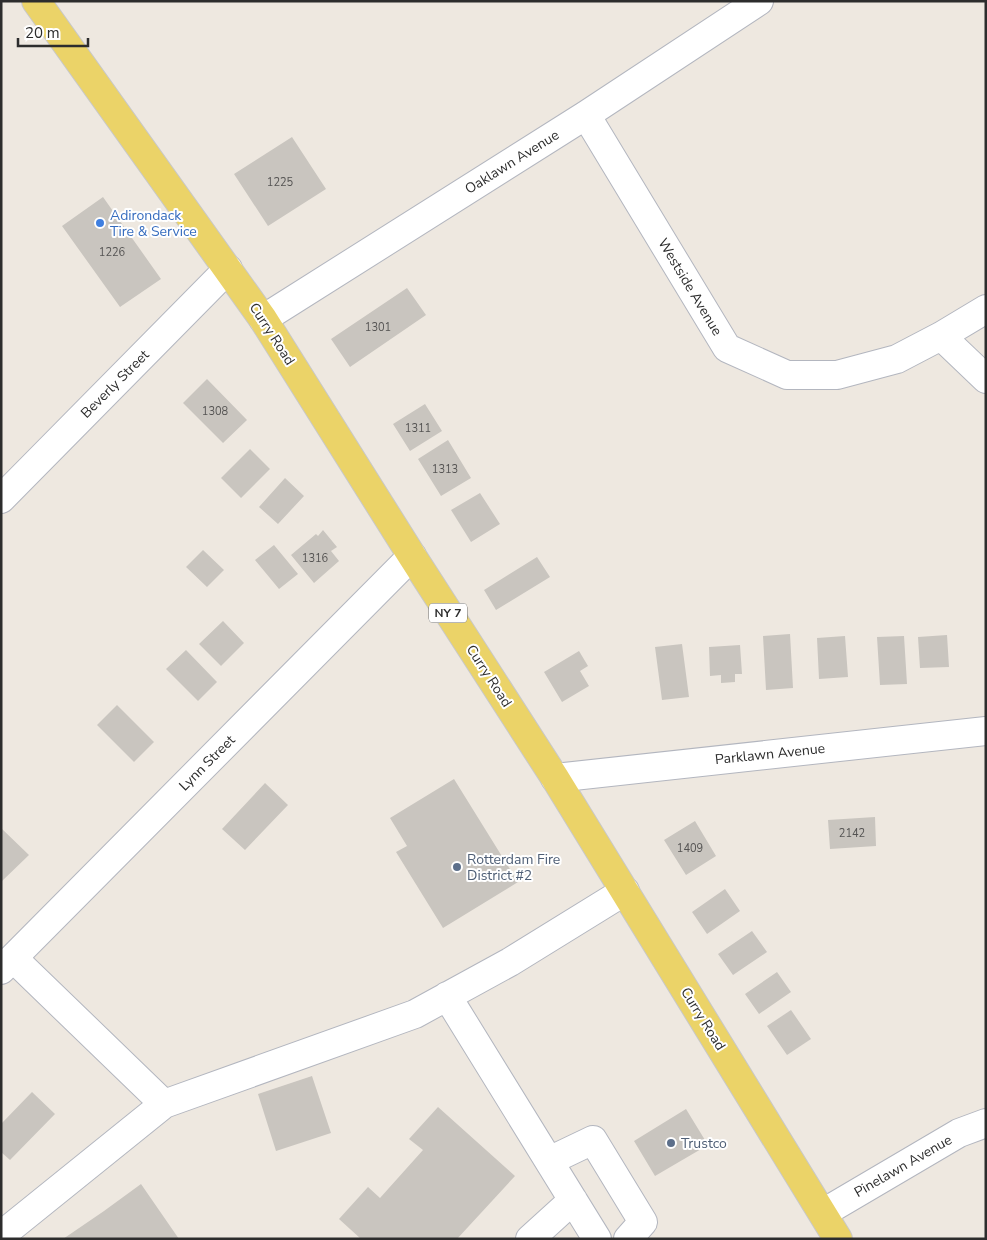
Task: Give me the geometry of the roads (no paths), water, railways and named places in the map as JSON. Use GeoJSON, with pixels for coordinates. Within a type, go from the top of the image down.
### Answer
{"type":"FeatureCollection","features":[{"type":"Feature","properties":{"kind":"main road","name":"Curry Road"},"geometry":{"type":"LineString","coordinates":[[36,1],[263,319],[555,778],[838,1239]]}},
{"type":"Feature","properties":{"kind":"street","name":"Oaklawn Avenue"},"geometry":{"type":"LineString","coordinates":[[263,319],[586,115],[726,10],[759,1]]}},
{"type":"Feature","properties":{"kind":"street","name":"Westside Avenue"},"geometry":{"type":"LineString","coordinates":[[586,115],[727,348],[787,374],[837,375],[897,358],[941,336],[986,309]]}},
{"type":"Feature","properties":{"kind":"street","name":"Beverly Street"},"geometry":{"type":"LineString","coordinates":[[1,499],[228,269]]}},
{"type":"Feature","properties":{"kind":"street"},"geometry":{"type":"LineString","coordinates":[[941,336],[986,379]]}},
{"type":"Feature","properties":{"kind":"street","name":"Lynn Street"},"geometry":{"type":"LineString","coordinates":[[7,964],[412,556]]}},
{"type":"Feature","properties":{"kind":"street","name":"Parklawn Avenue"},"geometry":{"type":"LineString","coordinates":[[555,778],[986,731]]}},
{"type":"Feature","properties":{"kind":"street"},"geometry":{"type":"LineString","coordinates":[[1,1237],[164,1104],[415,1014],[510,962],[624,891]]}},
{"type":"Feature","properties":{"kind":"street"},"geometry":{"type":"LineString","coordinates":[[7,964],[164,1104]]}},
{"type":"Feature","properties":{"kind":"street"},"geometry":{"type":"LineString","coordinates":[[447,996],[597,1239]]}},
{"type":"Feature","properties":{"kind":"street","name":"Pinelawn Avenue"},"geometry":{"type":"LineString","coordinates":[[822,1213],[959,1132],[986,1123]]}},
{"type":"Feature","properties":{"kind":"street"},"geometry":{"type":"LineString","coordinates":[[549,1161],[593,1140],[643,1222],[628,1239]]}},
{"type":"Feature","properties":{"kind":"street"},"geometry":{"type":"LineString","coordinates":[[530,1239],[573,1200]]}},
{"type":"Feature","properties":{"kind":"place","name":"Adirondack Tire & Service"},"geometry":{"type":"Point","coordinates":[100,223]}},
{"type":"Feature","properties":{"kind":"place","name":"Rotterdam Fire District #2"},"geometry":{"type":"Point","coordinates":[457,867]}},
{"type":"Feature","properties":{"kind":"place","name":"Trustco"},"geometry":{"type":"Point","coordinates":[671,1143]}}]}
